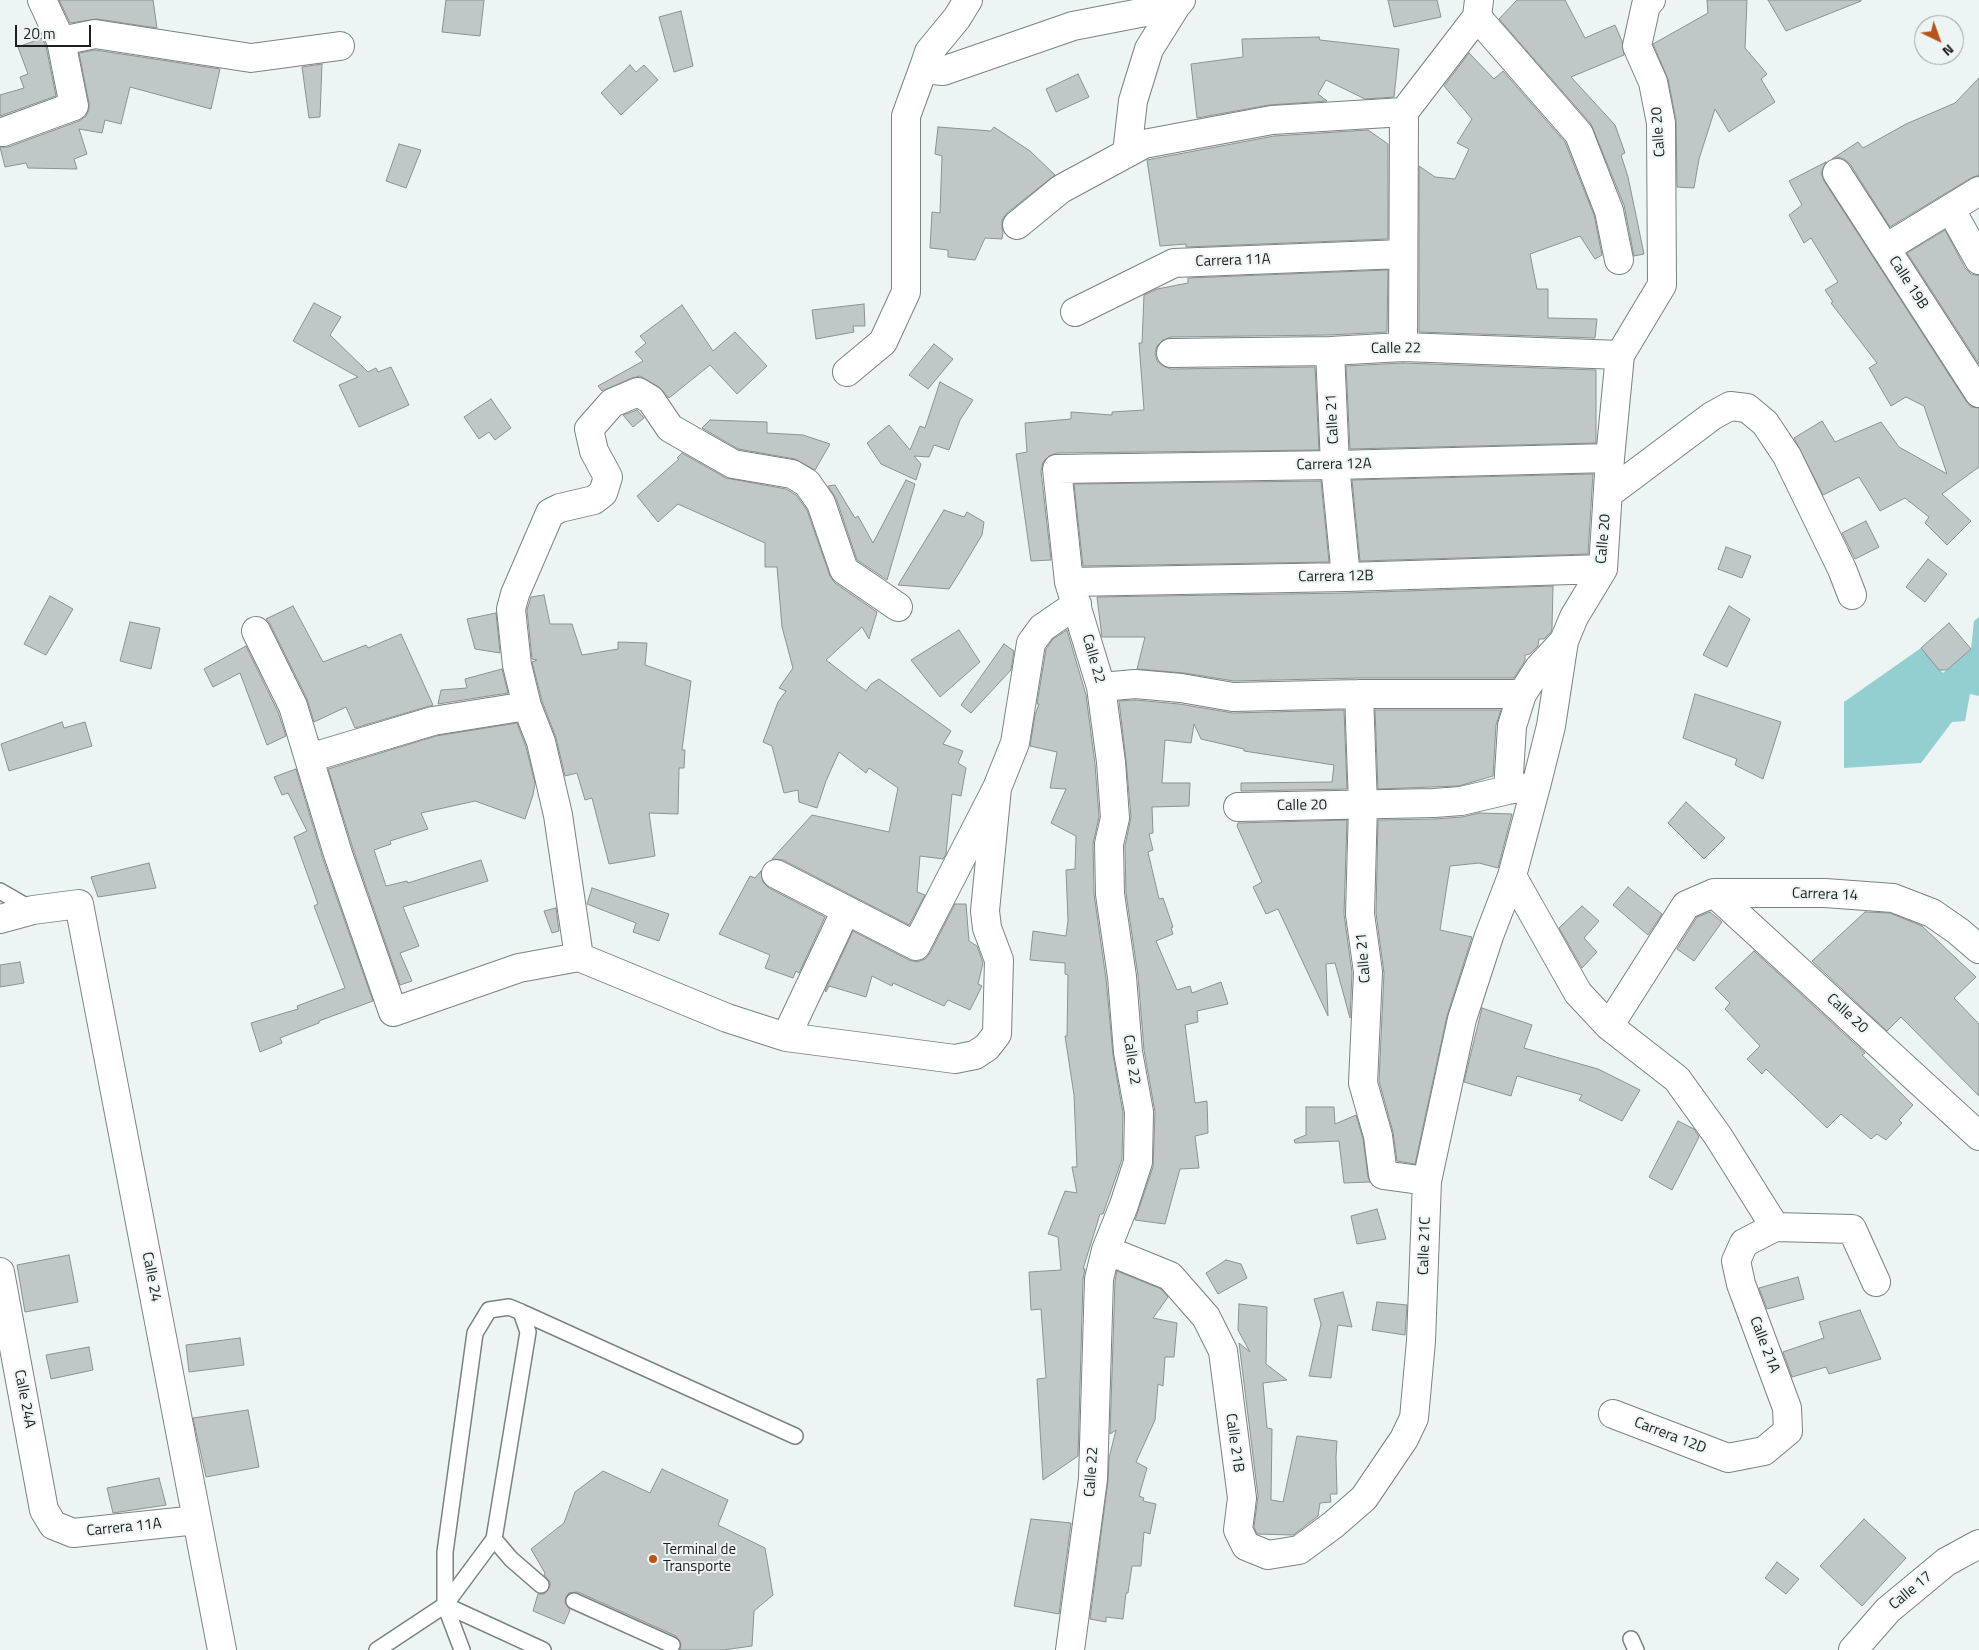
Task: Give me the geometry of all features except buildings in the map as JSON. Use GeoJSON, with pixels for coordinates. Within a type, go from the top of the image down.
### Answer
{"type":"FeatureCollection","features":[{"type":"Feature","properties":{"kind":"street"},"geometry":{"type":"LineString","coordinates":[[3,132],[74,106],[61,41],[42,0]]}},
{"type":"Feature","properties":{"kind":"street"},"geometry":{"type":"LineString","coordinates":[[847,372],[883,342],[906,292],[906,116],[929,52],[958,18],[968,0]]}},
{"type":"Feature","properties":{"kind":"street","name":"Calle 20"},"geometry":{"type":"LineString","coordinates":[[1238,807],[1461,801],[1508,790],[1536,786],[1551,726],[1564,641],[1583,600],[1603,569],[1610,458],[1620,355],[1662,285],[1661,123],[1653,82],[1637,46],[1646,5],[1651,0]]}},
{"type":"Feature","properties":{"kind":"street"},"geometry":{"type":"LineString","coordinates":[[925,64],[932,70],[943,71],[1073,26],[1179,3]]}},
{"type":"Feature","properties":{"kind":"street"},"geometry":{"type":"LineString","coordinates":[[1127,152],[1133,101],[1149,49],[1179,3]]}},
{"type":"Feature","properties":{"kind":"street"},"geometry":{"type":"LineString","coordinates":[[1402,347],[1404,112],[1478,9],[1579,134],[1609,211],[1619,260]]}},
{"type":"Feature","properties":{"kind":"street"},"geometry":{"type":"LineString","coordinates":[[61,41],[95,34],[251,58],[340,46]]}},
{"type":"Feature","properties":{"kind":"street"},"geometry":{"type":"LineString","coordinates":[[1017,225],[1061,189],[1144,144],[1272,120],[1404,112]]}},
{"type":"Feature","properties":{"kind":"street","name":"Calle 19B"},"geometry":{"type":"LineString","coordinates":[[1837,173],[1979,393]]}},
{"type":"Feature","properties":{"kind":"street"},"geometry":{"type":"LineString","coordinates":[[1886,248],[1951,210],[1979,191]]}},
{"type":"Feature","properties":{"kind":"street"},"geometry":{"type":"LineString","coordinates":[[1951,210],[1979,260]]}},
{"type":"Feature","properties":{"kind":"street","name":"Carrera 11A"},"geometry":{"type":"LineString","coordinates":[[1076,312],[1174,263],[1402,254]]}},
{"type":"Feature","properties":{"kind":"street","name":"Calle 22"},"geometry":{"type":"LineString","coordinates":[[1171,353],[1330,352],[1402,347],[1620,355]]}},
{"type":"Feature","properties":{"kind":"street","name":"Calle 21"},"geometry":{"type":"LineString","coordinates":[[1330,352],[1336,465],[1346,577]]}},
{"type":"Feature","properties":{"kind":"street"},"geometry":{"type":"LineString","coordinates":[[580,957],[558,815],[541,742],[527,706],[517,665],[511,609],[515,594],[550,514],[560,508],[594,500],[603,493],[608,478],[594,451],[589,429],[612,403],[638,392],[651,400],[670,428],[733,464],[792,474],[807,483],[821,503],[844,570],[898,607]]}},
{"type":"Feature","properties":{"kind":"street"},"geometry":{"type":"LineString","coordinates":[[1608,494],[1712,416],[1730,406],[1747,408],[1766,423],[1786,456],[1842,569],[1852,595]]}},
{"type":"Feature","properties":{"kind":"street","name":"Carrera 12A"},"geometry":{"type":"LineString","coordinates":[[1057,469],[1336,465],[1610,458]]}},
{"type":"Feature","properties":{"kind":"street","name":"Calle 22"},"geometry":{"type":"LineString","coordinates":[[1057,469],[1073,593],[1101,687],[1111,762],[1116,818],[1109,844],[1110,894],[1122,977],[1128,1052],[1139,1112],[1138,1162],[1124,1205],[1106,1250],[1099,1279],[1093,1479],[1070,1650]]}},
{"type":"Feature","properties":{"kind":"street","name":"Carrera 12B"},"geometry":{"type":"LineString","coordinates":[[1073,593],[1346,577],[1603,569]]}},
{"type":"Feature","properties":{"kind":"street"},"geometry":{"type":"LineString","coordinates":[[776,874],[916,946],[997,788],[1015,743],[1031,643],[1073,593]]}},
{"type":"Feature","properties":{"kind":"street"},"geometry":{"type":"LineString","coordinates":[[256,631],[293,706],[338,854],[393,1012],[519,968],[580,957],[728,1018],[786,1037],[955,1059],[974,1054],[987,1047],[997,1034],[999,960],[987,928],[985,911],[997,788]]}},
{"type":"Feature","properties":{"kind":"street"},"geometry":{"type":"LineString","coordinates":[[1508,790],[1512,726],[1522,694],[1539,668],[1564,641]]}},
{"type":"Feature","properties":{"kind":"street"},"geometry":{"type":"LineString","coordinates":[[1101,687],[1135,684],[1181,688],[1233,697],[1359,694],[1522,694]]}},
{"type":"Feature","properties":{"kind":"street","name":"Calle 21"},"geometry":{"type":"LineString","coordinates":[[1359,694],[1364,805],[1360,914],[1368,972],[1363,1083],[1378,1136],[1383,1174],[1427,1181]]}},
{"type":"Feature","properties":{"kind":"street"},"geometry":{"type":"LineString","coordinates":[[309,758],[433,720],[527,706]]}},
{"type":"Feature","properties":{"kind":"street","name":"Calle 21C"},"geometry":{"type":"LineString","coordinates":[[1268,1555],[1299,1550],[1364,1498],[1404,1439],[1414,1418],[1421,1342],[1427,1181],[1462,1019],[1512,876],[1536,786]]}},
{"type":"Feature","properties":{"kind":"street"},"geometry":{"type":"LineString","coordinates":[[1512,876],[1578,993],[1609,1026],[1677,1079],[1718,1136],[1775,1227],[1852,1229],[1876,1282]]}},
{"type":"Feature","properties":{"kind":"street"},"geometry":{"type":"LineString","coordinates":[[1609,1026],[1686,905],[1714,893]]}},
{"type":"Feature","properties":{"kind":"street","name":"Calle 20"},"geometry":{"type":"LineString","coordinates":[[1714,893],[1979,1136]]}},
{"type":"Feature","properties":{"kind":"street","name":"Carrera 14"},"geometry":{"type":"LineString","coordinates":[[1714,893],[1826,893],[1893,898],[1932,913],[1979,948]]}},
{"type":"Feature","properties":{"kind":"street","name":"Calle 24"},"geometry":{"type":"LineString","coordinates":[[32,910],[79,904],[222,1650]]}},
{"type":"Feature","properties":{"kind":"street"},"geometry":{"type":"LineString","coordinates":[[0,919],[32,910]]}},
{"type":"Feature","properties":{"kind":"street"},"geometry":{"type":"LineString","coordinates":[[786,1037],[846,910]]}},
{"type":"Feature","properties":{"kind":"street","name":"Calle 21A"},"geometry":{"type":"LineString","coordinates":[[1728,1458],[1764,1451],[1788,1430],[1787,1408],[1740,1284],[1736,1261],[1744,1243],[1775,1227]]}},
{"type":"Feature","properties":{"kind":"street","name":"Calle 21B"},"geometry":{"type":"LineString","coordinates":[[1106,1250],[1170,1276],[1206,1317],[1222,1351],[1242,1498],[1238,1530],[1246,1546],[1268,1555]]}},
{"type":"Feature","properties":{"kind":"street","name":"Calle 24A"},"geometry":{"type":"LineString","coordinates":[[0,1272],[44,1510],[53,1525]]}},
{"type":"Feature","properties":{"kind":"street","name":"Carrera 12D"},"geometry":{"type":"LineString","coordinates":[[1613,1414],[1728,1458]]}},
{"type":"Feature","properties":{"kind":"street","name":"Carrera 11A"},"geometry":{"type":"LineString","coordinates":[[53,1525],[72,1533],[197,1520]]}},
{"type":"Feature","properties":{"kind":"street","name":"Calle 17"},"geometry":{"type":"LineString","coordinates":[[1854,1650],[1895,1604],[1946,1562],[1979,1544]]}},
{"type":"Feature","properties":{"kind":"lane"},"geometry":{"type":"LineString","coordinates":[[0,891],[32,910]]}},
{"type":"Feature","properties":{"kind":"lane"},"geometry":{"type":"LineString","coordinates":[[462,1650],[445,1604],[445,1552],[476,1333],[489,1310],[508,1307],[795,1436]]}},
{"type":"Feature","properties":{"kind":"lane"},"geometry":{"type":"LineString","coordinates":[[377,1650],[445,1604],[494,1539],[528,1332],[520,1312]]}},
{"type":"Feature","properties":{"kind":"lane"},"geometry":{"type":"LineString","coordinates":[[494,1539],[511,1559],[541,1585]]}},
{"type":"Feature","properties":{"kind":"lane"},"geometry":{"type":"LineString","coordinates":[[574,1601],[672,1645]]}},
{"type":"Feature","properties":{"kind":"lane"},"geometry":{"type":"LineString","coordinates":[[445,1604],[543,1650]]}},
{"type":"Feature","properties":{"kind":"shaded area"},"geometry":{"type":"Polygon","coordinates":[[[1979,617],[1979,696],[1970,694],[1965,721],[1952,722],[1921,763],[1844,768],[1844,702],[1921,648],[1943,673],[1971,649],[1974,621],[1979,617]]]}},
{"type":"Feature","properties":{"kind":"place","name":"Terminal de Transporte"},"geometry":{"type":"Point","coordinates":[653,1559]}}]}
